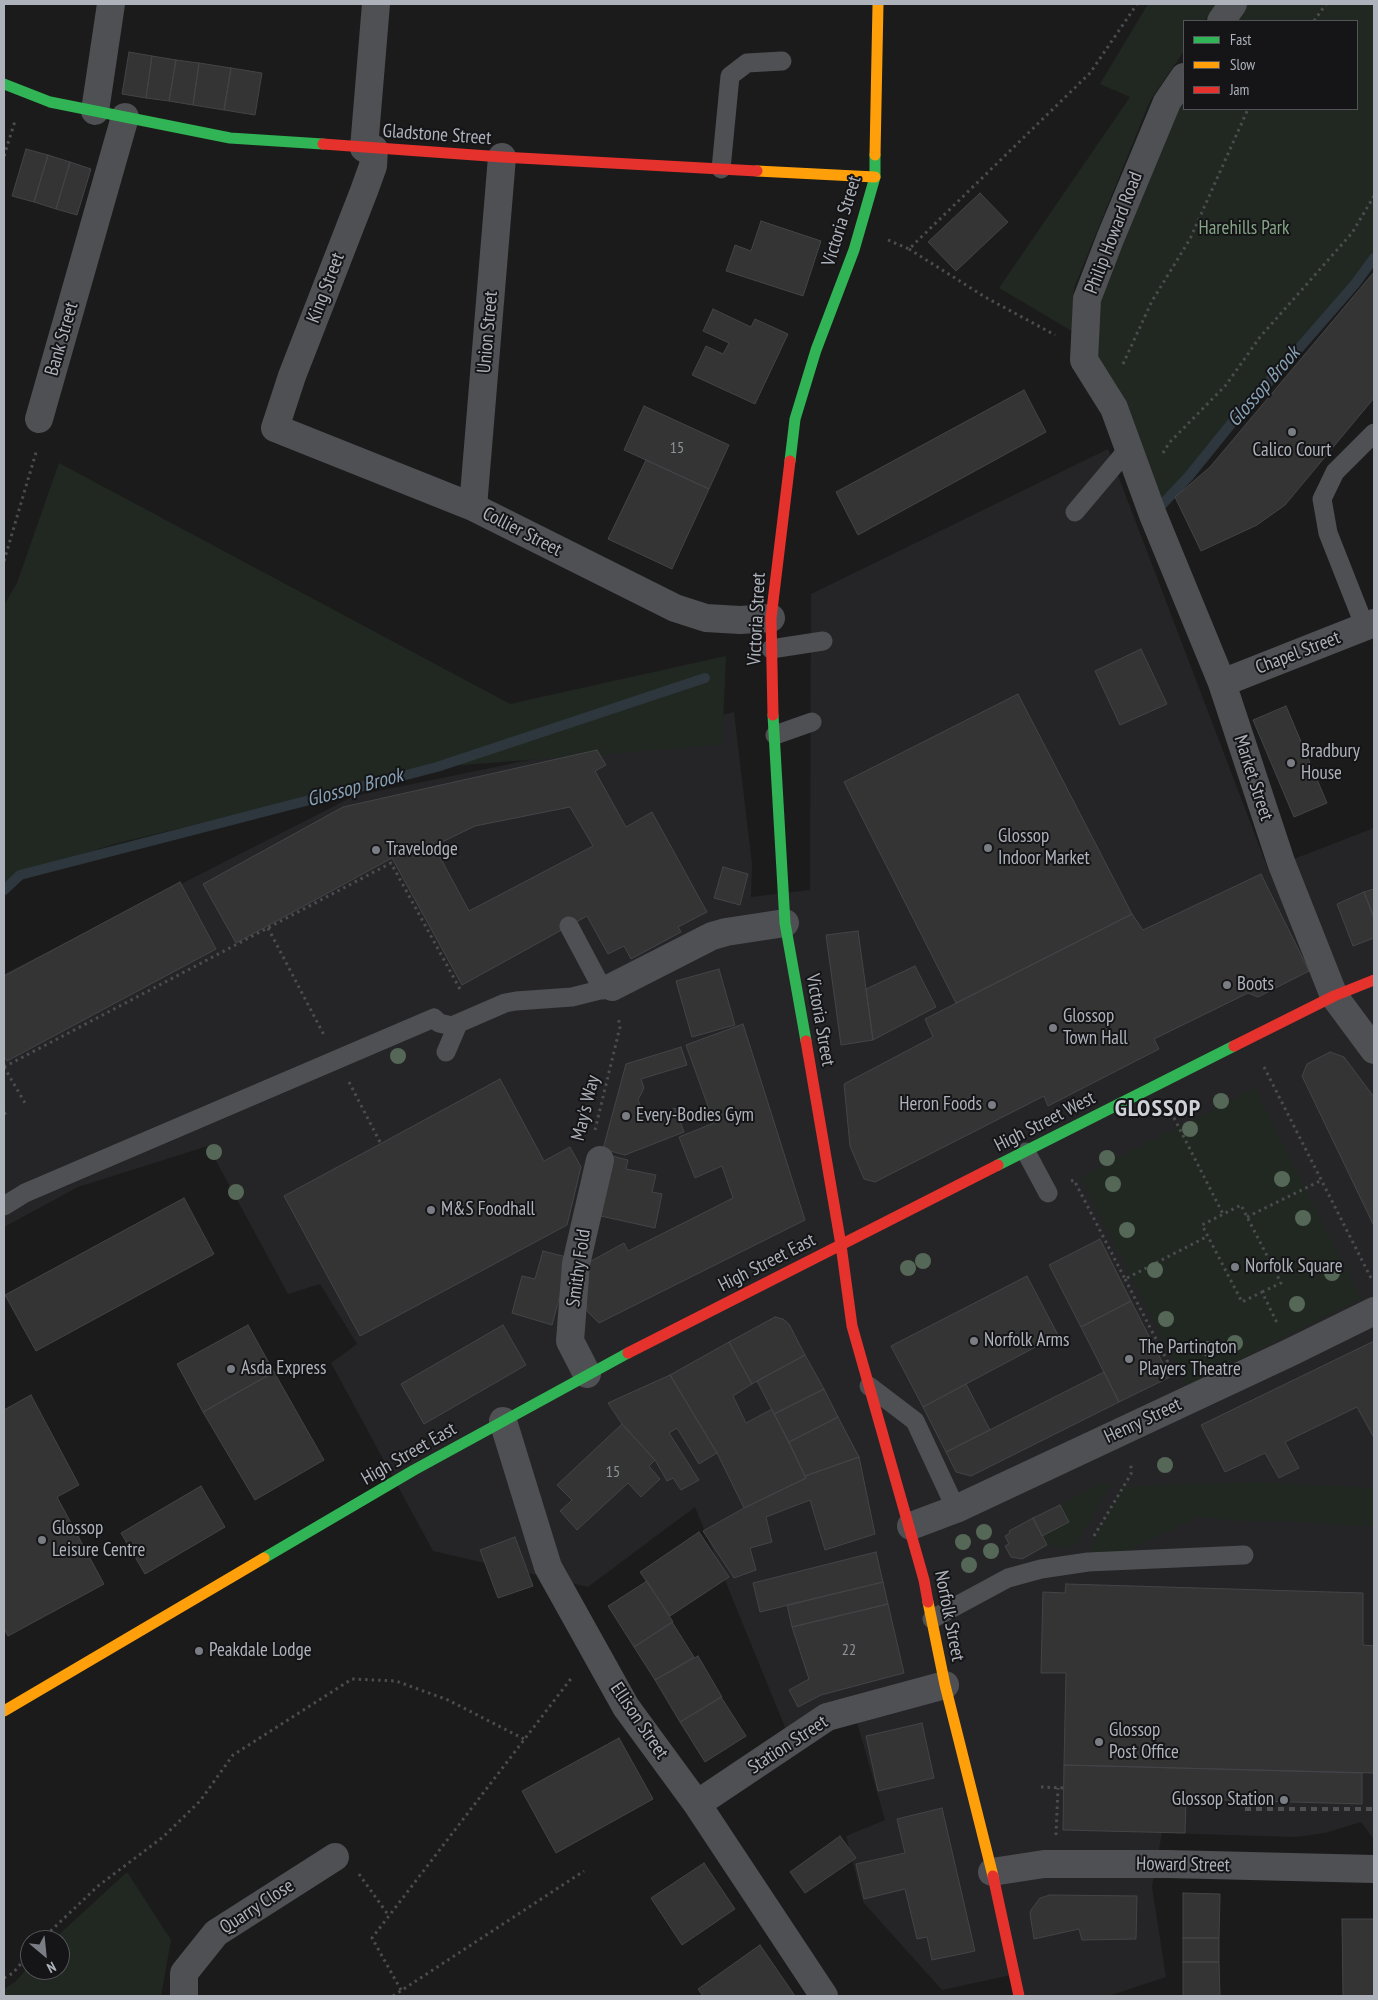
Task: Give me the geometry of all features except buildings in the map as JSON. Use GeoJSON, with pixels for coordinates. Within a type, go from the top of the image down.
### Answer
{"type":"FeatureCollection","features":[{"type":"Feature","properties":{"kind":"main road","name":"Victoria Street"},"geometry":{"type":"LineString","coordinates":[[841,1245],[785,923],[772,702],[771,618],[795,419],[816,350],[860,228],[875,177],[878,4]]}},
{"type":"Feature","properties":{"kind":"main road","name":"Gladstone Street"},"geometry":{"type":"LineString","coordinates":[[4,84],[50,102],[230,138],[502,157],[875,177]]}},
{"type":"Feature","properties":{"kind":"main road","name":"High Street West"},"geometry":{"type":"LineString","coordinates":[[841,1245],[1334,996],[1374,980]]}},
{"type":"Feature","properties":{"kind":"main road","name":"High Street East"},"geometry":{"type":"LineString","coordinates":[[4,1711],[414,1470],[586,1374],[841,1245]]}},
{"type":"Feature","properties":{"kind":"main road","name":"Norfolk Street"},"geometry":{"type":"LineString","coordinates":[[841,1245],[852,1326],[911,1526],[924,1580],[944,1685],[992,1872],[1019,1996]]}},
{"type":"Feature","properties":{"kind":"street"},"geometry":{"type":"LineString","coordinates":[[94,111],[111,4]]}},
{"type":"Feature","properties":{"kind":"street","name":"King Street"},"geometry":{"type":"LineString","coordinates":[[275,428],[292,376],[373,166],[369,148],[376,4]]}},
{"type":"Feature","properties":{"kind":"street"},"geometry":{"type":"LineString","coordinates":[[1223,20],[1233,4]]}},
{"type":"Feature","properties":{"kind":"street","name":"Philip Howard Road"},"geometry":{"type":"LineString","coordinates":[[1172,560],[1153,515],[1114,408],[1084,360],[1087,299],[1167,102],[1183,78]]}},
{"type":"Feature","properties":{"kind":"street","name":"Bank Street"},"geometry":{"type":"LineString","coordinates":[[39,418],[125,117]]}},
{"type":"Feature","properties":{"kind":"street","name":"Union Street"},"geometry":{"type":"LineString","coordinates":[[473,507],[502,157]]}},
{"type":"Feature","properties":{"kind":"street","name":"Collier Street"},"geometry":{"type":"LineString","coordinates":[[275,428],[473,507],[674,608],[706,618],[740,620],[771,618]]}},
{"type":"Feature","properties":{"kind":"street","name":"Market Street"},"geometry":{"type":"LineString","coordinates":[[1172,560],[1222,683],[1281,862],[1334,996],[1374,1050]]}},
{"type":"Feature","properties":{"kind":"street","name":"Chapel Street"},"geometry":{"type":"LineString","coordinates":[[1222,683],[1369,625]]}},
{"type":"Feature","properties":{"kind":"street"},"geometry":{"type":"LineString","coordinates":[[608,989],[712,936],[785,923]]}},
{"type":"Feature","properties":{"kind":"street","name":"Smithy Fold"},"geometry":{"type":"LineString","coordinates":[[586,1374],[570,1341],[576,1264],[596,1150]]}},
{"type":"Feature","properties":{"kind":"street","name":"Henry Street"},"geometry":{"type":"LineString","coordinates":[[911,1526],[956,1509],[1291,1352],[1374,1311]]}},
{"type":"Feature","properties":{"kind":"street","name":"Ellison Street"},"geometry":{"type":"LineString","coordinates":[[503,1422],[548,1567],[593,1648],[626,1707],[696,1804],[824,1996]]}},
{"type":"Feature","properties":{"kind":"street","name":"Station Street"},"geometry":{"type":"LineString","coordinates":[[696,1804],[827,1717],[944,1685]]}},
{"type":"Feature","properties":{"kind":"street","name":"Quarry Close"},"geometry":{"type":"LineString","coordinates":[[184,1996],[184,1973],[216,1933],[335,1857]]}},
{"type":"Feature","properties":{"kind":"street","name":"Howard Street"},"geometry":{"type":"LineString","coordinates":[[992,1872],[1044,1864],[1168,1864],[1374,1869]]}},
{"type":"Feature","properties":{"kind":"lane"},"geometry":{"type":"LineString","coordinates":[[721,169],[730,76],[747,63],[782,61]]}},
{"type":"Feature","properties":{"kind":"lane"},"geometry":{"type":"LineString","coordinates":[[1369,625],[1328,534],[1322,499],[1335,472],[1374,433]]}},
{"type":"Feature","properties":{"kind":"lane"},"geometry":{"type":"LineString","coordinates":[[1075,512],[1128,449]]}},
{"type":"Feature","properties":{"kind":"lane"},"geometry":{"type":"LineString","coordinates":[[771,649],[823,641]]}},
{"type":"Feature","properties":{"kind":"lane"},"geometry":{"type":"LineString","coordinates":[[775,735],[812,722]]}},
{"type":"Feature","properties":{"kind":"lane"},"geometry":{"type":"LineString","coordinates":[[4,1206],[25,1193],[434,1018],[446,1025],[458,1024],[495,1007],[516,1001],[572,997],[608,989],[569,926]]}},
{"type":"Feature","properties":{"kind":"lane"},"geometry":{"type":"LineString","coordinates":[[446,1052],[458,1024]]}},
{"type":"Feature","properties":{"kind":"lane"},"geometry":{"type":"LineString","coordinates":[[1026,1152],[1048,1193]]}},
{"type":"Feature","properties":{"kind":"lane"},"geometry":{"type":"LineString","coordinates":[[869,1386],[915,1421],[956,1509]]}},
{"type":"Feature","properties":{"kind":"lane"},"geometry":{"type":"LineString","coordinates":[[932,1619],[1008,1578],[1041,1569],[1088,1562],[1244,1555]]}},
{"type":"Feature","properties":{"kind":"path"},"geometry":{"type":"LineString","coordinates":[[909,250],[1090,73],[1137,4]]}},
{"type":"Feature","properties":{"kind":"path"},"geometry":{"type":"LineString","coordinates":[[1315,20],[1326,4]]}},
{"type":"Feature","properties":{"kind":"path"},"geometry":{"type":"LineString","coordinates":[[1114,408],[1125,358],[1152,301],[1190,239],[1248,110]]}},
{"type":"Feature","properties":{"kind":"path"},"geometry":{"type":"LineString","coordinates":[[1143,486],[1170,443],[1226,385],[1260,337],[1352,233],[1374,196]]}},
{"type":"Feature","properties":{"kind":"path"},"geometry":{"type":"LineString","coordinates":[[860,228],[909,250],[985,297],[1085,353]]}},
{"type":"Feature","properties":{"kind":"path"},"geometry":{"type":"LineString","coordinates":[[4,561],[41,434],[39,418]]}},
{"type":"Feature","properties":{"kind":"path"},"geometry":{"type":"LineString","coordinates":[[26,1103],[4,1067],[391,863],[461,991]]}},
{"type":"Feature","properties":{"kind":"path","name":"May's Way"},"geometry":{"type":"LineString","coordinates":[[596,1150],[620,1027],[608,989]]}},
{"type":"Feature","properties":{"kind":"path"},"geometry":{"type":"LineString","coordinates":[[1249,1039],[1374,1285]]}},
{"type":"Feature","properties":{"kind":"path"},"geometry":{"type":"LineString","coordinates":[[1157,1085],[1223,1214]]}},
{"type":"Feature","properties":{"kind":"path"},"geometry":{"type":"LineString","coordinates":[[4,1114],[9,1111]]}},
{"type":"Feature","properties":{"kind":"path"},"geometry":{"type":"LineString","coordinates":[[1048,1193],[1074,1180],[1188,1400]]}},
{"type":"Feature","properties":{"kind":"path"},"geometry":{"type":"LineString","coordinates":[[1247,1217],[1322,1180]]}},
{"type":"Feature","properties":{"kind":"path"},"geometry":{"type":"LineString","coordinates":[[1241,1205],[1281,1283],[1242,1302],[1202,1225],[1223,1214],[1241,1205]]}},
{"type":"Feature","properties":{"kind":"path"},"geometry":{"type":"LineString","coordinates":[[1125,1279],[1208,1236]]}},
{"type":"Feature","properties":{"kind":"path"},"geometry":{"type":"LineString","coordinates":[[1262,1292],[1291,1352]]}},
{"type":"Feature","properties":{"kind":"path"},"geometry":{"type":"LineString","coordinates":[[1091,1540],[1121,1488]]}},
{"type":"Feature","properties":{"kind":"path"},"geometry":{"type":"LineString","coordinates":[[402,1990],[372,1938],[593,1648]]}},
{"type":"Feature","properties":{"kind":"path"},"geometry":{"type":"LineString","coordinates":[[52,1930],[98,1886],[163,1837],[182,1819],[200,1801],[233,1755],[352,1679],[396,1681],[448,1700],[524,1739]]}},
{"type":"Feature","properties":{"kind":"path"},"geometry":{"type":"LineString","coordinates":[[1041,1787],[1064,1788]]}},
{"type":"Feature","properties":{"kind":"path"},"geometry":{"type":"LineString","coordinates":[[1056,1864],[1058,1788]]}},
{"type":"Feature","properties":{"kind":"path"},"geometry":{"type":"LineString","coordinates":[[335,1857],[343,1851],[390,1916]]}},
{"type":"Feature","properties":{"kind":"path"},"geometry":{"type":"LineString","coordinates":[[393,1996],[584,1872]]}},
{"type":"Feature","properties":{"kind":"path"},"geometry":{"type":"LineString","coordinates":[[4,1978],[13,1973],[20,1965]]}},
{"type":"Feature","properties":{"kind":"shaded area"},"geometry":{"type":"Polygon","coordinates":[[[1108,449],[1268,869],[1374,828],[1374,1838],[1361,1822],[1325,1833],[1296,1837],[1162,1833],[1152,1887],[1166,1977],[1109,1996],[1015,1996],[1011,1975],[942,1990],[863,1902],[846,1836],[885,1820],[854,1712],[791,1742],[695,1507],[588,1587],[433,1551],[331,1363],[357,1344],[320,1284],[288,1294],[208,1146],[78,1187],[4,1227],[4,974],[354,796],[622,741],[734,712],[752,864],[751,897],[810,890],[811,594],[1108,449]]]}},
{"type":"Feature","properties":{"kind":"green space"},"geometry":{"type":"Polygon","coordinates":[[[1148,4],[1216,4],[1205,20],[1183,20],[1183,52],[1150,101],[1074,288],[1072,331],[999,288],[1130,97],[1100,84],[1148,4]]]}},
{"type":"Feature","properties":{"kind":"green space","name":"Harehills Park"},"geometry":{"type":"Polygon","coordinates":[[[1233,4],[1374,4],[1374,258],[1355,284],[1239,414],[1189,476],[1153,515],[1084,360],[1087,299],[1183,79],[1183,110],[1358,110],[1358,20],[1222,20],[1233,4]]]}},
{"type":"Feature","properties":{"kind":"green space"},"geometry":{"type":"Polygon","coordinates":[[[59,463],[510,704],[726,656],[722,745],[437,767],[114,844],[20,875],[4,890],[4,605],[17,583],[59,463]]]}},
{"type":"Feature","properties":{"kind":"green space","name":"Norfolk Square"},"geometry":{"type":"Polygon","coordinates":[[[1255,1088],[1361,1298],[1187,1387],[1080,1177],[1255,1088]]]}},
{"type":"Feature","properties":{"kind":"green space"},"geometry":{"type":"Polygon","coordinates":[[[1104,1481],[1111,1484],[1075,1546],[1065,1548],[1047,1545],[1042,1536],[1069,1522],[1060,1505],[1104,1481]]]}},
{"type":"Feature","properties":{"kind":"green space"},"geometry":{"type":"Polygon","coordinates":[[[1256,1482],[1374,1488],[1374,1527],[1197,1517],[1108,1561],[1090,1550],[1121,1488],[1151,1485],[1256,1482]]]}},
{"type":"Feature","properties":{"kind":"green space"},"geometry":{"type":"Polygon","coordinates":[[[127,1872],[171,1940],[161,1996],[4,1996],[4,1989],[20,1976],[20,1980],[70,1980],[70,1930],[64,1930],[127,1872]]]}},
{"type":"Feature","properties":{"kind":"waterway","name":"Glossop Brook"},"geometry":{"type":"LineString","coordinates":[[1155,512],[1189,476],[1239,414],[1355,284],[1374,258]]}},
{"type":"Feature","properties":{"kind":"waterway","name":"Glossop Brook"},"geometry":{"type":"LineString","coordinates":[[4,890],[20,875],[437,767],[705,678]]}},
{"type":"Feature","properties":{"kind":"railway"},"geometry":{"type":"LineString","coordinates":[[1245,1809],[1374,1809]]}},
{"type":"Feature","properties":{"kind":"traffic: fast"},"geometry":{"type":"LineString","coordinates":[[4,84],[50,102],[230,138],[323,144]]}},
{"type":"Feature","properties":{"kind":"traffic: fast"},"geometry":{"type":"LineString","coordinates":[[790,461],[795,419],[816,350],[854,250],[875,177],[875,155]]}},
{"type":"Feature","properties":{"kind":"traffic: fast"},"geometry":{"type":"LineString","coordinates":[[773,715],[785,923],[806,1041]]}},
{"type":"Feature","properties":{"kind":"traffic: fast"},"geometry":{"type":"LineString","coordinates":[[998,1165],[1234,1046]]}},
{"type":"Feature","properties":{"kind":"traffic: fast"},"geometry":{"type":"LineString","coordinates":[[264,1558],[414,1470],[628,1353]]}},
{"type":"Feature","properties":{"kind":"traffic: slow"},"geometry":{"type":"LineString","coordinates":[[875,155],[878,4]]}},
{"type":"Feature","properties":{"kind":"traffic: slow"},"geometry":{"type":"LineString","coordinates":[[757,171],[875,177]]}},
{"type":"Feature","properties":{"kind":"traffic: slow"},"geometry":{"type":"LineString","coordinates":[[4,1711],[264,1558]]}},
{"type":"Feature","properties":{"kind":"traffic: slow"},"geometry":{"type":"LineString","coordinates":[[928,1602],[945,1685],[993,1876]]}},
{"type":"Feature","properties":{"kind":"traffic: jam"},"geometry":{"type":"LineString","coordinates":[[323,144],[502,157],[757,171]]}},
{"type":"Feature","properties":{"kind":"traffic: jam"},"geometry":{"type":"LineString","coordinates":[[773,715],[771,618],[790,461]]}},
{"type":"Feature","properties":{"kind":"traffic: jam"},"geometry":{"type":"LineString","coordinates":[[1234,1046],[1334,996],[1374,980]]}},
{"type":"Feature","properties":{"kind":"traffic: jam"},"geometry":{"type":"LineString","coordinates":[[806,1041],[841,1245]]}},
{"type":"Feature","properties":{"kind":"traffic: jam"},"geometry":{"type":"LineString","coordinates":[[628,1353],[998,1165]]}},
{"type":"Feature","properties":{"kind":"traffic: jam"},"geometry":{"type":"LineString","coordinates":[[841,1245],[852,1326],[924,1580],[928,1602]]}},
{"type":"Feature","properties":{"kind":"traffic: jam"},"geometry":{"type":"LineString","coordinates":[[993,1876],[1019,1996]]}},
{"type":"Feature","properties":{"kind":"place","name":"Calico Court"},"geometry":{"type":"Point","coordinates":[1292,432]}},
{"type":"Feature","properties":{"kind":"place","name":"Bradbury House"},"geometry":{"type":"Point","coordinates":[1291,763]}},
{"type":"Feature","properties":{"kind":"place","name":"Glossop Indoor Market"},"geometry":{"type":"Point","coordinates":[988,848]}},
{"type":"Feature","properties":{"kind":"place","name":"Travelodge"},"geometry":{"type":"Point","coordinates":[376,850]}},
{"type":"Feature","properties":{"kind":"place","name":"Boots"},"geometry":{"type":"Point","coordinates":[1227,985]}},
{"type":"Feature","properties":{"kind":"place","name":"Glossop Town Hall"},"geometry":{"type":"Point","coordinates":[1053,1028]}},
{"type":"Feature","properties":{"kind":"place","name":"Heron Foods"},"geometry":{"type":"Point","coordinates":[992,1105]}},
{"type":"Feature","properties":{"kind":"place","name":"Every-Bodies Gym"},"geometry":{"type":"Point","coordinates":[626,1116]}},
{"type":"Feature","properties":{"kind":"place","name":"M&S Foodhall"},"geometry":{"type":"Point","coordinates":[431,1210]}},
{"type":"Feature","properties":{"kind":"place","name":"Norfolk Square"},"geometry":{"type":"Point","coordinates":[1235,1267]}},
{"type":"Feature","properties":{"kind":"place","name":"Norfolk Arms"},"geometry":{"type":"Point","coordinates":[974,1341]}},
{"type":"Feature","properties":{"kind":"place","name":"The Partington Players Theatre"},"geometry":{"type":"Point","coordinates":[1129,1359]}},
{"type":"Feature","properties":{"kind":"place","name":"Asda Express"},"geometry":{"type":"Point","coordinates":[231,1369]}},
{"type":"Feature","properties":{"kind":"place","name":"Glossop Leisure Centre"},"geometry":{"type":"Point","coordinates":[42,1540]}},
{"type":"Feature","properties":{"kind":"place","name":"Peakdale Lodge"},"geometry":{"type":"Point","coordinates":[199,1651]}},
{"type":"Feature","properties":{"kind":"place","name":"Glossop Post Office"},"geometry":{"type":"Point","coordinates":[1099,1742]}},
{"type":"Feature","properties":{"kind":"place","name":"Glossop Station"},"geometry":{"type":"Point","coordinates":[1284,1800]}},
{"type":"Feature","properties":{"kind":"district","name":"GLOSSOP"},"geometry":{"type":"Point","coordinates":[1158,1109]}}]}
